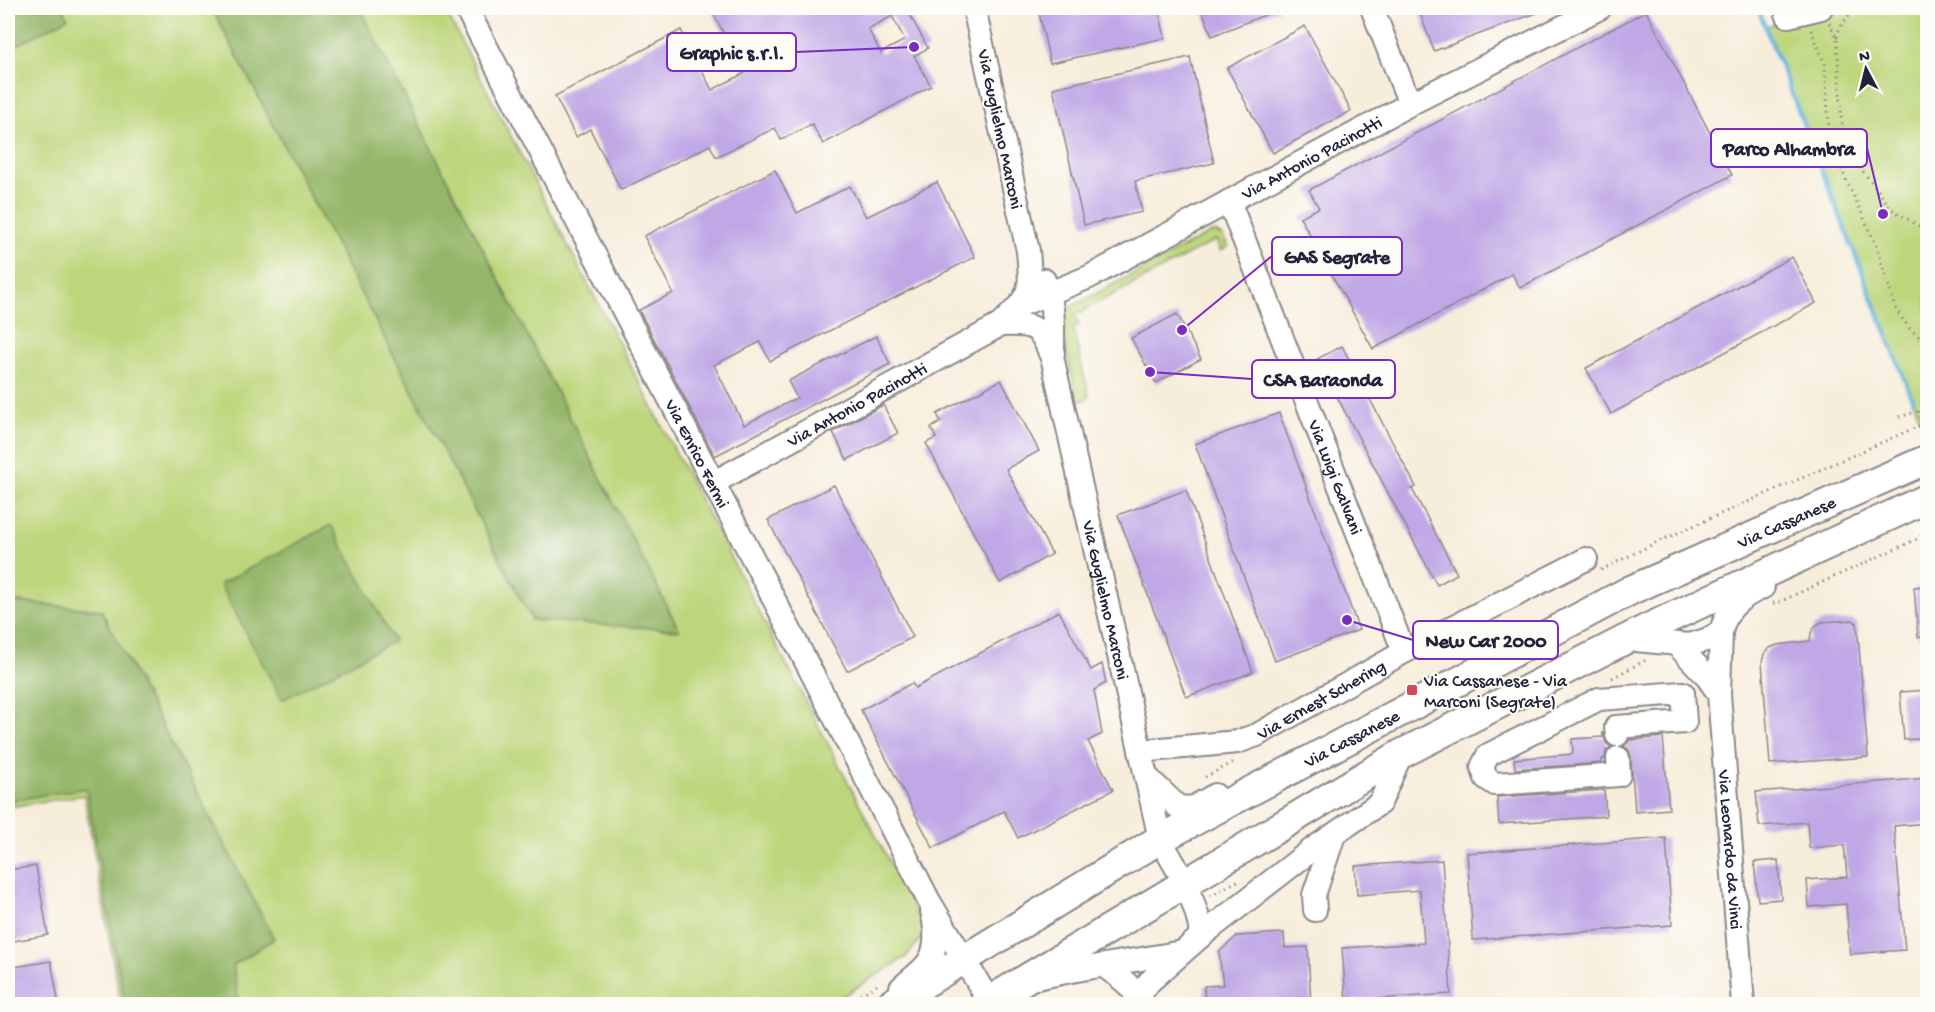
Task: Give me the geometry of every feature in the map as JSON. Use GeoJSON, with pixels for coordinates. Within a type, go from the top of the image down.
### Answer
{"type":"FeatureCollection","features":[{"type":"Feature","properties":{"kind":"main road","name":"Via Cassanese"},"geometry":{"type":"LineString","coordinates":[[889,1005],[1160,839],[1631,590],[1928,459]]}},
{"type":"Feature","properties":{"kind":"main road","name":"Via Cassanese"},"geometry":{"type":"LineString","coordinates":[[987,1003],[1401,754],[1625,639],[1928,498]]}},
{"type":"Feature","properties":{"kind":"street","name":"Via Enrico Fermi"},"geometry":{"type":"LineString","coordinates":[[466,8],[929,901],[987,1003]]}},
{"type":"Feature","properties":{"kind":"street","name":"Via Guglielmo Marconi"},"geometry":{"type":"LineString","coordinates":[[974,8],[1028,251],[1031,279],[1023,304]]}},
{"type":"Feature","properties":{"kind":"street"},"geometry":{"type":"LineString","coordinates":[[1372,8],[1410,104]]}},
{"type":"Feature","properties":{"kind":"street","name":"Via Antonio Pacinotti"},"geometry":{"type":"LineString","coordinates":[[1023,304],[1089,277],[1410,104],[1600,8]]}},
{"type":"Feature","properties":{"kind":"street","name":"Via Luigi Galvani"},"geometry":{"type":"LineString","coordinates":[[1228,201],[1404,652]]}},
{"type":"Feature","properties":{"kind":"street","name":"Via Guglielmo Marconi"},"geometry":{"type":"LineString","coordinates":[[1028,251],[1050,294],[1053,361]]}},
{"type":"Feature","properties":{"kind":"street"},"geometry":{"type":"LineString","coordinates":[[1000,325],[1023,304]]}},
{"type":"Feature","properties":{"kind":"street","name":"Via Guglielmo Marconi"},"geometry":{"type":"LineString","coordinates":[[1000,325],[1022,323],[1033,327],[1044,338],[1053,361],[1160,839],[1185,885],[1200,926],[1201,936]]}},
{"type":"Feature","properties":{"kind":"street","name":"Via Antonio Pacinotti"},"geometry":{"type":"LineString","coordinates":[[713,483],[1000,325]]}},
{"type":"Feature","properties":{"kind":"street"},"geometry":{"type":"LineString","coordinates":[[1625,639],[1661,641],[1676,645],[1699,642],[1721,632],[1729,610],[1752,592],[1928,514]]}},
{"type":"Feature","properties":{"kind":"street","name":"Via Ernest Schering"},"geometry":{"type":"LineString","coordinates":[[1140,751],[1237,742],[1257,735],[1404,652],[1590,566]]}},
{"type":"Feature","properties":{"kind":"street","name":"Via Leonardo da Vinci"},"geometry":{"type":"LineString","coordinates":[[1721,632],[1719,694],[1743,1005]]}},
{"type":"Feature","properties":{"kind":"street"},"geometry":{"type":"LineString","coordinates":[[1676,645],[1706,674],[1719,694]]}},
{"type":"Feature","properties":{"kind":"street"},"geometry":{"type":"LineString","coordinates":[[1685,722],[1683,693],[1599,699],[1488,755],[1482,767],[1486,778],[1495,784],[1619,775],[1616,727],[1721,721]]}},
{"type":"Feature","properties":{"kind":"street"},"geometry":{"type":"LineString","coordinates":[[1104,966],[1125,981],[1138,1001],[1149,981],[1201,936],[1281,874],[1380,803],[1393,767],[1401,754]]}},
{"type":"Feature","properties":{"kind":"street"},"geometry":{"type":"LineString","coordinates":[[1146,776],[1178,807],[1192,808],[1280,763],[1308,761]]}},
{"type":"Feature","properties":{"kind":"street"},"geometry":{"type":"LineString","coordinates":[[1281,874],[1291,875],[1298,879],[1314,902],[1334,835]]}},
{"type":"Feature","properties":{"kind":"street","name":"Via Enrico Fermi"},"geometry":{"type":"LineString","coordinates":[[889,1005],[930,958],[936,934],[929,901]]}},
{"type":"Feature","properties":{"kind":"street"},"geometry":{"type":"LineString","coordinates":[[1026,980],[1077,969],[1183,952]]}},
{"type":"Feature","properties":{"kind":"path"},"geometry":{"type":"LineString","coordinates":[[1854,8],[1840,27],[1837,38],[1842,127],[1851,156],[1893,210],[1928,232]]}},
{"type":"Feature","properties":{"kind":"path"},"geometry":{"type":"LineString","coordinates":[[1809,11],[1837,38]]}},
{"type":"Feature","properties":{"kind":"path"},"geometry":{"type":"LineString","coordinates":[[1809,11],[1825,64],[1830,144],[1876,247],[1895,309],[1909,328],[1928,345]]}},
{"type":"Feature","properties":{"kind":"path"},"geometry":{"type":"LineString","coordinates":[[1899,417],[1919,411],[1928,399]]}},
{"type":"Feature","properties":{"kind":"path"},"geometry":{"type":"LineString","coordinates":[[1919,411],[1922,424]]}},
{"type":"Feature","properties":{"kind":"path"},"geometry":{"type":"LineString","coordinates":[[1590,566],[1655,543],[1928,422]]}},
{"type":"Feature","properties":{"kind":"path"},"geometry":{"type":"LineString","coordinates":[[1203,778],[1242,759]]}},
{"type":"Feature","properties":{"kind":"green space"},"geometry":{"type":"Polygon","coordinates":[[[8,8],[212,8],[532,620],[679,630],[359,8],[444,8],[926,932],[906,957],[830,1004],[239,1004],[233,965],[274,939],[101,610],[8,601],[8,8]]]}},
{"type":"Feature","properties":{"kind":"green space"},"geometry":{"type":"Polygon","coordinates":[[[8,8],[63,8],[68,18],[8,50],[8,8]]]}},
{"type":"Feature","properties":{"kind":"green space"},"geometry":{"type":"Polygon","coordinates":[[[212,8],[359,8],[679,630],[532,620],[212,8]]]}},
{"type":"Feature","properties":{"kind":"green space"},"geometry":{"type":"Polygon","coordinates":[[[1821,8],[1927,8],[1927,436],[1765,27],[1821,8]]]}},
{"type":"Feature","properties":{"kind":"green space"},"geometry":{"type":"Polygon","coordinates":[[[1214,232],[1223,236],[1228,247],[1220,251],[1216,240],[1075,315],[1079,325],[1073,329],[1089,395],[1085,400],[1078,400],[1061,331],[1062,315],[1071,307],[1214,232]]]}},
{"type":"Feature","properties":{"kind":"green space"},"geometry":{"type":"Polygon","coordinates":[[[331,525],[394,641],[282,700],[220,584],[331,525]]]}},
{"type":"Feature","properties":{"kind":"green space"},"geometry":{"type":"Polygon","coordinates":[[[8,601],[101,610],[274,939],[233,965],[239,1004],[125,1004],[86,788],[8,801],[8,601]]]}},
{"type":"Feature","properties":{"kind":"green space"},"geometry":{"type":"Polygon","coordinates":[[[86,788],[125,1004],[121,1004],[84,795],[8,807],[8,801],[86,788]]]}},
{"type":"Feature","properties":{"kind":"building"},"geometry":{"type":"Polygon","coordinates":[[[723,8],[906,8],[928,48],[914,56],[931,86],[823,144],[812,124],[781,140],[775,128],[716,157],[710,145],[621,190],[590,129],[576,137],[555,96],[681,30],[712,90],[745,73],[713,13],[723,8]],[[892,16],[868,29],[881,53],[905,40],[892,16]]]}},
{"type":"Feature","properties":{"kind":"building"},"geometry":{"type":"Polygon","coordinates":[[[1064,8],[1158,8],[1165,38],[1050,63],[1039,13],[1064,8]]]}},
{"type":"Feature","properties":{"kind":"building"},"geometry":{"type":"Polygon","coordinates":[[[1201,8],[1282,8],[1212,36],[1201,8]]]}},
{"type":"Feature","properties":{"kind":"building"},"geometry":{"type":"Polygon","coordinates":[[[1418,8],[1547,8],[1547,9],[1434,51],[1418,8]]]}},
{"type":"Feature","properties":{"kind":"building"},"geometry":{"type":"Polygon","coordinates":[[[1646,11],[1732,175],[1520,288],[1512,274],[1373,349],[1300,217],[1319,208],[1309,190],[1646,11]]]}},
{"type":"Feature","properties":{"kind":"building"},"geometry":{"type":"Polygon","coordinates":[[[1305,26],[1351,111],[1273,153],[1227,68],[1305,26]]]}},
{"type":"Feature","properties":{"kind":"building"},"geometry":{"type":"Polygon","coordinates":[[[1190,57],[1214,163],[1135,181],[1142,212],[1084,225],[1053,88],[1190,57]]]}},
{"type":"Feature","properties":{"kind":"building"},"geometry":{"type":"Polygon","coordinates":[[[775,170],[797,213],[850,186],[866,217],[937,182],[975,257],[770,361],[760,342],[714,365],[744,425],[797,398],[788,381],[876,336],[890,364],[715,456],[639,310],[673,293],[644,236],[775,170]]]}},
{"type":"Feature","properties":{"kind":"building"},"geometry":{"type":"Polygon","coordinates":[[[1792,257],[1816,303],[1611,414],[1586,368],[1792,257]]]}},
{"type":"Feature","properties":{"kind":"building"},"geometry":{"type":"Polygon","coordinates":[[[1177,314],[1201,359],[1156,383],[1131,338],[1177,314]]]}},
{"type":"Feature","properties":{"kind":"building"},"geometry":{"type":"Polygon","coordinates":[[[1342,346],[1416,487],[1412,489],[1457,574],[1437,585],[1317,359],[1342,346]]]}},
{"type":"Feature","properties":{"kind":"building"},"geometry":{"type":"Polygon","coordinates":[[[1001,380],[1039,451],[1006,469],[1052,554],[1000,583],[926,443],[936,438],[931,428],[941,422],[937,414],[1001,380]]]}},
{"type":"Feature","properties":{"kind":"building"},"geometry":{"type":"Polygon","coordinates":[[[883,405],[898,433],[847,460],[833,432],[883,405]]]}},
{"type":"Feature","properties":{"kind":"building"},"geometry":{"type":"Polygon","coordinates":[[[1279,413],[1359,630],[1275,661],[1195,444],[1279,413]]]}},
{"type":"Feature","properties":{"kind":"building"},"geometry":{"type":"Polygon","coordinates":[[[834,485],[913,637],[847,671],[768,520],[834,485]]]}},
{"type":"Feature","properties":{"kind":"building"},"geometry":{"type":"Polygon","coordinates":[[[1186,490],[1253,672],[1186,697],[1118,515],[1186,490]]]}},
{"type":"Feature","properties":{"kind":"building"},"geometry":{"type":"Polygon","coordinates":[[[1928,586],[1928,637],[1918,637],[1914,587],[1928,586]]]}},
{"type":"Feature","properties":{"kind":"building"},"geometry":{"type":"Polygon","coordinates":[[[1059,611],[1091,670],[1102,664],[1106,683],[1094,690],[1102,734],[1088,741],[1113,790],[1018,838],[1004,811],[933,848],[861,710],[912,683],[915,688],[1059,611]]]}},
{"type":"Feature","properties":{"kind":"building"},"geometry":{"type":"Polygon","coordinates":[[[1852,620],[1857,623],[1868,757],[1770,764],[1762,663],[1764,654],[1777,645],[1810,641],[1815,626],[1822,622],[1852,620]]]}},
{"type":"Feature","properties":{"kind":"building"},"geometry":{"type":"Polygon","coordinates":[[[1928,690],[1928,738],[1904,740],[1900,692],[1928,690]]]}},
{"type":"Feature","properties":{"kind":"building"},"geometry":{"type":"Polygon","coordinates":[[[1603,732],[1606,743],[1611,747],[1606,751],[1602,763],[1515,769],[1514,759],[1573,754],[1572,739],[1603,737],[1603,732]]]}},
{"type":"Feature","properties":{"kind":"building"},"geometry":{"type":"Polygon","coordinates":[[[1663,737],[1669,809],[1635,812],[1631,757],[1629,750],[1624,746],[1630,740],[1663,737]]]}},
{"type":"Feature","properties":{"kind":"building"},"geometry":{"type":"Polygon","coordinates":[[[1928,778],[1928,823],[1894,826],[1905,950],[1850,954],[1846,904],[1809,907],[1807,880],[1847,877],[1844,845],[1809,848],[1807,822],[1759,826],[1756,792],[1928,778]]]}},
{"type":"Feature","properties":{"kind":"building"},"geometry":{"type":"Polygon","coordinates":[[[1604,790],[1606,816],[1499,824],[1497,797],[1604,790]]]}},
{"type":"Feature","properties":{"kind":"building"},"geometry":{"type":"Polygon","coordinates":[[[1666,838],[1672,925],[1473,940],[1467,853],[1666,838]]]}},
{"type":"Feature","properties":{"kind":"building"},"geometry":{"type":"Polygon","coordinates":[[[1442,860],[1451,994],[1346,1001],[1342,948],[1424,943],[1420,890],[1357,895],[1355,866],[1442,860]]]}},
{"type":"Feature","properties":{"kind":"building"},"geometry":{"type":"Polygon","coordinates":[[[1778,860],[1781,899],[1758,901],[1754,862],[1778,860]]]}},
{"type":"Feature","properties":{"kind":"building"},"geometry":{"type":"Polygon","coordinates":[[[36,866],[48,935],[8,942],[8,870],[36,866]]]}},
{"type":"Feature","properties":{"kind":"building"},"geometry":{"type":"Polygon","coordinates":[[[1284,933],[1285,948],[1308,947],[1311,1005],[1205,1005],[1204,986],[1223,985],[1219,952],[1237,936],[1284,933]]]}},
{"type":"Feature","properties":{"kind":"building"},"geometry":{"type":"Polygon","coordinates":[[[51,961],[59,1005],[8,1005],[8,968],[51,961]]]}},
{"type":"Feature","properties":{"kind":"waterway"},"geometry":{"type":"LineString","coordinates":[[1758,8],[1913,401]]}},
{"type":"Feature","properties":{"kind":"place","name":"Graphic s.r.l."},"geometry":{"type":"Point","coordinates":[914,47]}},
{"type":"Feature","properties":{"kind":"place","name":"Parco Alhambra"},"geometry":{"type":"Point","coordinates":[1883,214]}},
{"type":"Feature","properties":{"kind":"place","name":"GAS Segrate"},"geometry":{"type":"Point","coordinates":[1182,330]}},
{"type":"Feature","properties":{"kind":"place","name":"CSA Baraonda"},"geometry":{"type":"Point","coordinates":[1150,372]}},
{"type":"Feature","properties":{"kind":"place","name":"New Car 2000"},"geometry":{"type":"Point","coordinates":[1347,620]}},
{"type":"Feature","properties":{"kind":"place","name":"Via Cassanese - Via Marconi (Segrate)"},"geometry":{"type":"Point","coordinates":[1412,690]}}]}
